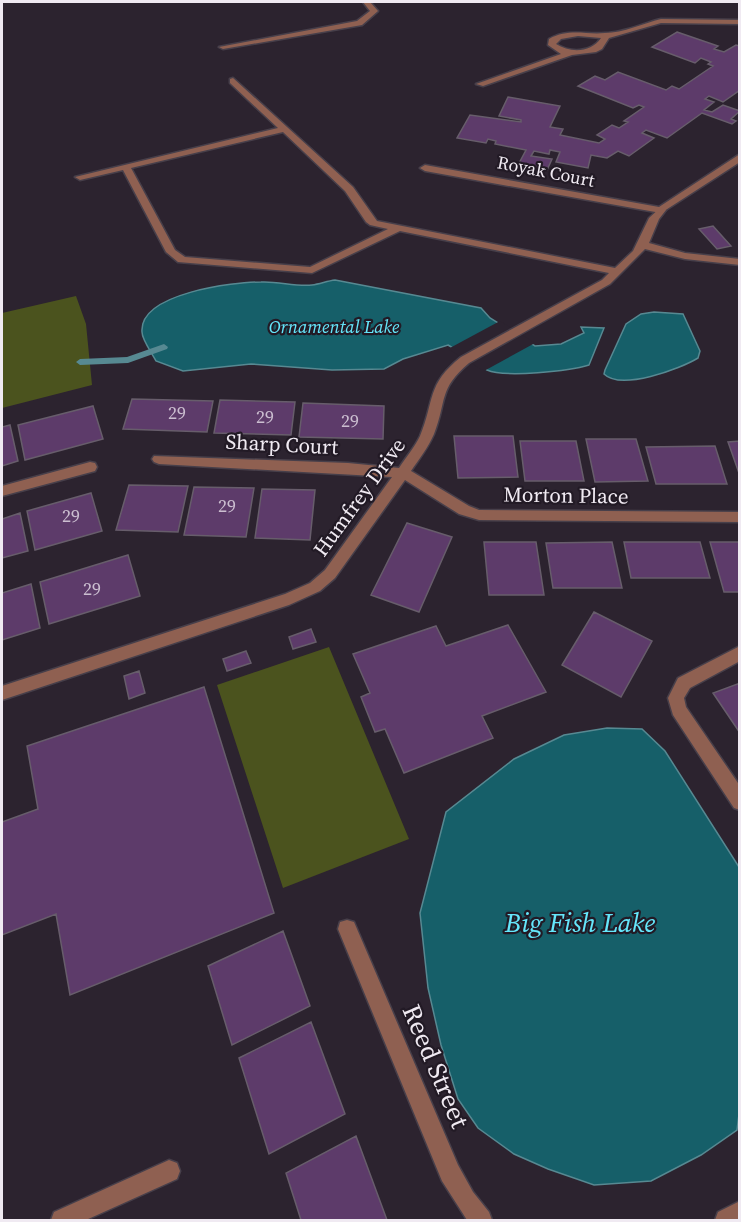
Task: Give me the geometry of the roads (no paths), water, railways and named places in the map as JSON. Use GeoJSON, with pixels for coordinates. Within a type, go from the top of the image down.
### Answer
{"type":"FeatureCollection","features":[{"type":"Feature","properties":{"kind":"street"},"geometry":{"type":"LineString","coordinates":[[223,47],[359,23],[374,11],[366,2]]}},
{"type":"Feature","properties":{"kind":"street"},"geometry":{"type":"LineString","coordinates":[[571,53],[554,47],[553,40],[574,34],[606,36],[661,21],[740,22]]}},
{"type":"Feature","properties":{"kind":"street"},"geometry":{"type":"LineString","coordinates":[[480,84],[571,53],[596,49],[606,36]]}},
{"type":"Feature","properties":{"kind":"street"},"geometry":{"type":"LineString","coordinates":[[233,81],[349,189],[370,220],[398,228],[618,272]]}},
{"type":"Feature","properties":{"kind":"street"},"geometry":{"type":"LineString","coordinates":[[80,177],[285,129]]}},
{"type":"Feature","properties":{"kind":"street"},"geometry":{"type":"LineString","coordinates":[[661,210],[685,191],[740,158]]}},
{"type":"Feature","properties":{"kind":"street"},"geometry":{"type":"LineString","coordinates":[[126,167],[171,252],[182,260],[312,270],[398,228]]}},
{"type":"Feature","properties":{"kind":"street","name":"Royak Court"},"geometry":{"type":"LineString","coordinates":[[425,168],[661,210]]}},
{"type":"Feature","properties":{"kind":"street","name":"Humfrey Drive"},"geometry":{"type":"LineString","coordinates":[[2,693],[305,593],[326,578],[404,473],[428,434],[438,388],[455,368],[585,295],[618,272],[643,245],[654,218],[661,210]]}},
{"type":"Feature","properties":{"kind":"street"},"geometry":{"type":"LineString","coordinates":[[643,245],[685,256],[740,262]]}},
{"type":"Feature","properties":{"kind":"street","name":"Sharp Court"},"geometry":{"type":"LineString","coordinates":[[159,459],[404,473]]}},
{"type":"Feature","properties":{"kind":"street"},"geometry":{"type":"LineString","coordinates":[[2,491],[90,467]]}},
{"type":"Feature","properties":{"kind":"street","name":"Morton Place"},"geometry":{"type":"LineString","coordinates":[[404,473],[464,510],[479,515],[740,517]]}},
{"type":"Feature","properties":{"kind":"street"},"geometry":{"type":"LineString","coordinates":[[740,653],[684,683],[677,694],[676,701],[679,710],[740,802]]}},
{"type":"Feature","properties":{"kind":"street","name":"Reed Street"},"geometry":{"type":"LineString","coordinates":[[347,929],[450,1173],[465,1200],[481,1221]]}},
{"type":"Feature","properties":{"kind":"street"},"geometry":{"type":"LineString","coordinates":[[62,1221],[169,1171]]}},
{"type":"Feature","properties":{"kind":"street"},"geometry":{"type":"LineString","coordinates":[[726,1221],[740,1212]]}},
{"type":"Feature","properties":{"kind":"water","name":"Ornamental Lake"},"geometry":{"type":"Polygon","coordinates":[[[335,280],[481,308],[490,318],[535,346],[561,344],[584,333],[581,327],[604,328],[589,365],[522,374],[487,370],[448,345],[403,359],[384,369],[332,370],[251,364],[183,371],[156,361],[142,335],[145,319],[156,308],[190,292],[231,284],[267,282],[315,285],[335,280]]]}},
{"type":"Feature","properties":{"kind":"water"},"geometry":{"type":"Polygon","coordinates":[[[654,312],[683,314],[700,351],[698,358],[678,368],[636,379],[612,379],[604,374],[626,324],[641,314],[654,312]]]}},
{"type":"Feature","properties":{"kind":"water","name":"Big Fish Lake"},"geometry":{"type":"Polygon","coordinates":[[[607,728],[642,729],[665,751],[739,867],[740,1106],[737,1130],[701,1155],[651,1181],[594,1185],[514,1154],[478,1128],[458,1099],[441,1045],[428,988],[420,913],[446,812],[514,759],[564,735],[607,728]]]}},
{"type":"Feature","properties":{"kind":"waterway"},"geometry":{"type":"LineString","coordinates":[[80,362],[128,360],[164,347]]}}]}
